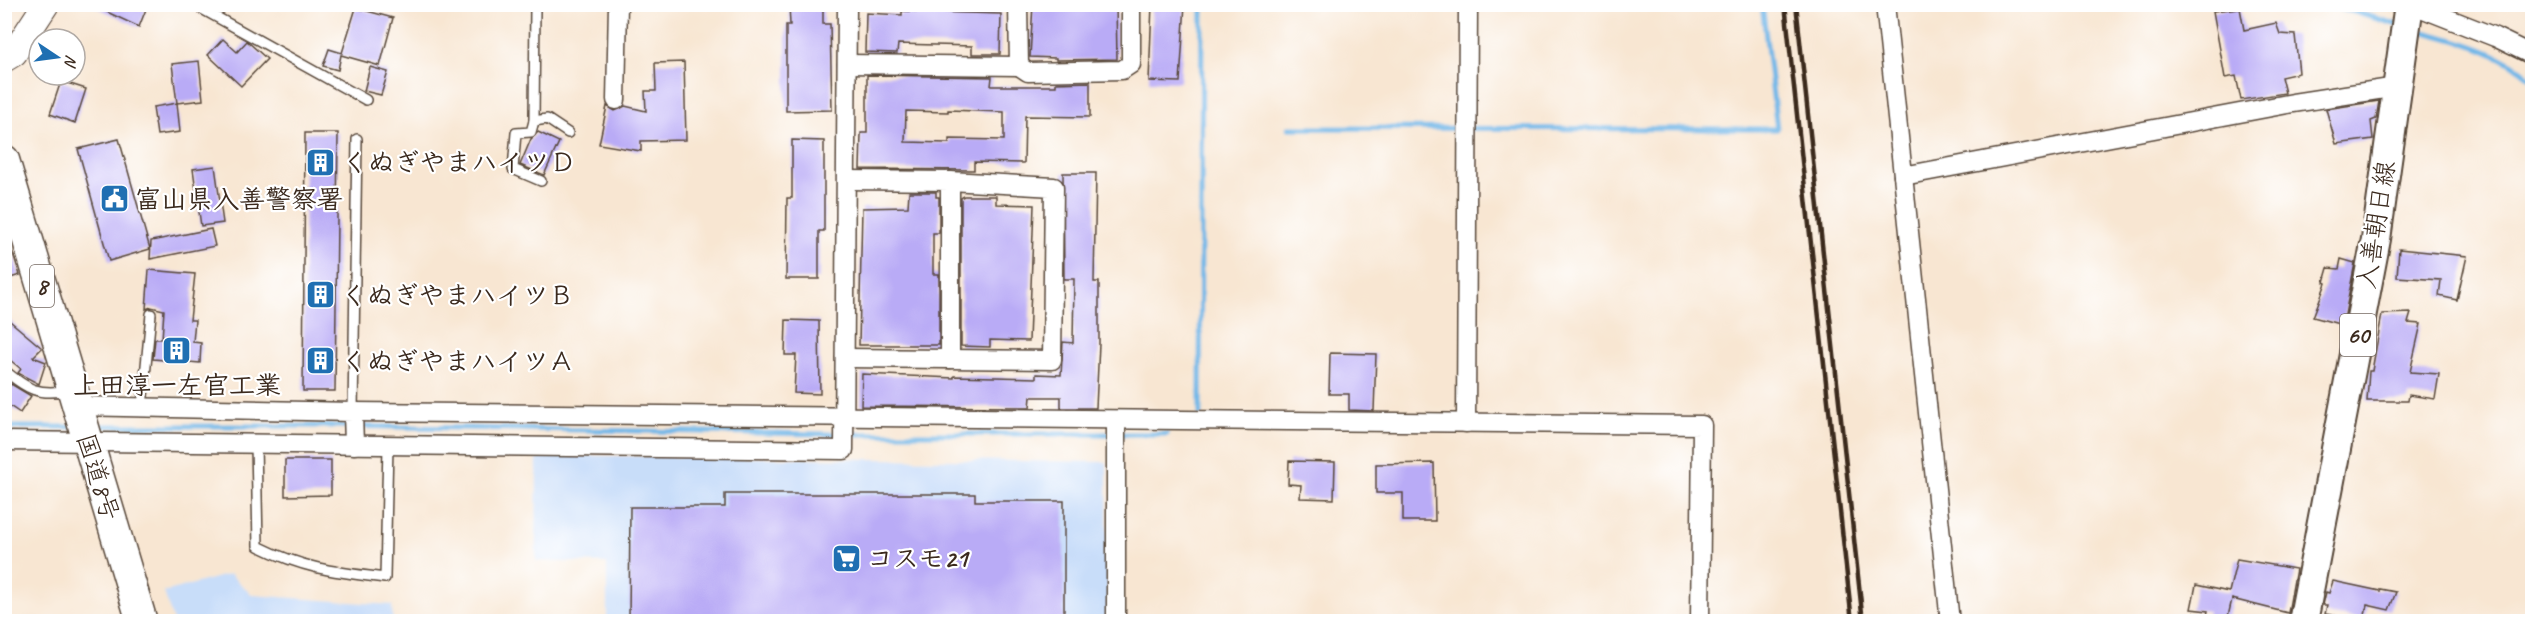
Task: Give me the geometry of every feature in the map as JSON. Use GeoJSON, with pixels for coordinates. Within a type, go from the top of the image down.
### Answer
{"type":"FeatureCollection","features":[{"type":"Feature","properties":{"kind":"highway","name":"国道8号"},"geometry":{"type":"LineString","coordinates":[[4,160],[141,621]]}},
{"type":"Feature","properties":{"kind":"main road"},"geometry":{"type":"LineString","coordinates":[[4,59],[14,53],[46,4]]}},
{"type":"Feature","properties":{"kind":"main road","name":"入善朝日線"},"geometry":{"type":"LineString","coordinates":[[2303,621],[2376,239],[2410,4]]}},
{"type":"Feature","properties":{"kind":"street"},"geometry":{"type":"LineString","coordinates":[[616,100],[618,4]]}},
{"type":"Feature","properties":{"kind":"street"},"geometry":{"type":"LineString","coordinates":[[80,417],[256,444],[844,450],[847,4]]}},
{"type":"Feature","properties":{"kind":"street"},"geometry":{"type":"LineString","coordinates":[[1018,4],[1019,66]]}},
{"type":"Feature","properties":{"kind":"street"},"geometry":{"type":"LineString","coordinates":[[847,64],[1019,66],[1028,72],[1122,70],[1131,64],[1131,4]]}},
{"type":"Feature","properties":{"kind":"street"},"geometry":{"type":"LineString","coordinates":[[1466,423],[1468,4]]}},
{"type":"Feature","properties":{"kind":"street"},"geometry":{"type":"LineString","coordinates":[[1885,4],[1950,621]]}},
{"type":"Feature","properties":{"kind":"street"},"geometry":{"type":"LineString","coordinates":[[2410,4],[2494,37],[2532,55]]}},
{"type":"Feature","properties":{"kind":"street"},"geometry":{"type":"LineString","coordinates":[[1903,176],[2293,102],[2397,87]]}},
{"type":"Feature","properties":{"kind":"street"},"geometry":{"type":"LineString","coordinates":[[845,358],[1052,360],[1054,187],[950,181],[847,180]]}},
{"type":"Feature","properties":{"kind":"street"},"geometry":{"type":"LineString","coordinates":[[950,181],[950,359]]}},
{"type":"Feature","properties":{"kind":"street"},"geometry":{"type":"LineString","coordinates":[[4,441],[80,417],[142,407],[353,412],[1702,425],[1700,621]]}},
{"type":"Feature","properties":{"kind":"street"},"geometry":{"type":"LineString","coordinates":[[353,412],[354,446]]}},
{"type":"Feature","properties":{"kind":"street"},"geometry":{"type":"LineString","coordinates":[[1116,420],[1116,621]]}},
{"type":"Feature","properties":{"kind":"lane"},"geometry":{"type":"LineString","coordinates":[[193,4],[366,100]]}},
{"type":"Feature","properties":{"kind":"lane"},"geometry":{"type":"LineString","coordinates":[[535,4],[534,121],[531,132],[516,133],[513,169],[541,181]]}},
{"type":"Feature","properties":{"kind":"lane"},"geometry":{"type":"LineString","coordinates":[[534,121],[547,119],[568,133]]}},
{"type":"Feature","properties":{"kind":"lane"},"geometry":{"type":"LineString","coordinates":[[353,412],[357,139]]}},
{"type":"Feature","properties":{"kind":"lane"},"geometry":{"type":"LineString","coordinates":[[142,407],[151,314]]}},
{"type":"Feature","properties":{"kind":"lane"},"geometry":{"type":"LineString","coordinates":[[4,370],[26,388],[51,393],[80,417]]}},
{"type":"Feature","properties":{"kind":"lane"},"geometry":{"type":"LineString","coordinates":[[256,444],[258,546],[290,562],[326,571],[385,578],[388,446]]}},
{"type":"Feature","properties":{"kind":"shaded area","name":"コスモ21"},"geometry":{"type":"Polygon","coordinates":[[[537,455],[1107,462],[1108,621],[607,621],[607,563],[536,561],[537,455]]]}},
{"type":"Feature","properties":{"kind":"shaded area"},"geometry":{"type":"Polygon","coordinates":[[[230,574],[252,595],[392,605],[393,621],[173,621],[164,592],[230,574]]]}},
{"type":"Feature","properties":{"kind":"building"},"geometry":{"type":"Polygon","coordinates":[[[90,4],[148,4],[139,27],[90,4]]]}},
{"type":"Feature","properties":{"kind":"building"},"geometry":{"type":"Polygon","coordinates":[[[789,4],[823,4],[823,24],[830,24],[832,110],[786,111],[786,25],[790,25],[789,4]]]}},
{"type":"Feature","properties":{"kind":"building"},"geometry":{"type":"Polygon","coordinates":[[[1033,4],[1116,4],[1117,59],[1056,60],[1056,58],[1030,57],[1033,4]]]}},
{"type":"Feature","properties":{"kind":"building"},"geometry":{"type":"Polygon","coordinates":[[[1152,4],[1185,4],[1180,82],[1149,81],[1152,4]]]}},
{"type":"Feature","properties":{"kind":"building"},"geometry":{"type":"Polygon","coordinates":[[[356,8],[393,18],[380,66],[341,55],[338,70],[323,66],[329,49],[342,53],[356,8]]]}},
{"type":"Feature","properties":{"kind":"building"},"geometry":{"type":"Polygon","coordinates":[[[2240,8],[2244,30],[2276,23],[2280,34],[2295,35],[2299,73],[2281,77],[2285,93],[2241,100],[2236,76],[2225,78],[2213,11],[2240,8]]]}},
{"type":"Feature","properties":{"kind":"building"},"geometry":{"type":"Polygon","coordinates":[[[902,11],[1001,14],[1000,54],[972,54],[972,46],[898,44],[897,53],[865,52],[866,13],[902,15],[902,11]]]}},
{"type":"Feature","properties":{"kind":"building"},"geometry":{"type":"Polygon","coordinates":[[[223,39],[237,52],[247,41],[267,59],[241,86],[208,55],[223,39]]]}},
{"type":"Feature","properties":{"kind":"building"},"geometry":{"type":"Polygon","coordinates":[[[199,61],[203,100],[177,103],[172,64],[199,61]]]}},
{"type":"Feature","properties":{"kind":"building"},"geometry":{"type":"Polygon","coordinates":[[[684,62],[686,140],[641,141],[641,151],[599,144],[607,106],[615,111],[625,106],[646,111],[645,91],[656,91],[655,63],[684,62]]]}},
{"type":"Feature","properties":{"kind":"building"},"geometry":{"type":"Polygon","coordinates":[[[370,67],[388,72],[381,95],[364,91],[370,67]]]}},
{"type":"Feature","properties":{"kind":"building"},"geometry":{"type":"Polygon","coordinates":[[[867,75],[992,77],[991,86],[1056,86],[1056,83],[1090,82],[1090,117],[1025,116],[1024,163],[974,162],[974,170],[860,169],[861,133],[867,133],[867,75]],[[906,111],[905,142],[949,143],[949,139],[1004,140],[1004,112],[906,111]]]}},
{"type":"Feature","properties":{"kind":"building"},"geometry":{"type":"Polygon","coordinates":[[[59,87],[86,89],[75,123],[50,114],[59,87]]]}},
{"type":"Feature","properties":{"kind":"building"},"geometry":{"type":"Polygon","coordinates":[[[2379,101],[2376,119],[2371,121],[2373,139],[2336,144],[2326,109],[2379,101]]]}},
{"type":"Feature","properties":{"kind":"building"},"geometry":{"type":"Polygon","coordinates":[[[177,103],[180,132],[157,135],[153,107],[177,103]]]}},
{"type":"Feature","properties":{"kind":"building"},"geometry":{"type":"Polygon","coordinates":[[[538,132],[559,142],[544,175],[520,165],[531,139],[538,132]]]}},
{"type":"Feature","properties":{"kind":"building"},"geometry":{"type":"Polygon","coordinates":[[[305,133],[338,133],[335,391],[303,391],[305,133]]]}},
{"type":"Feature","properties":{"kind":"building","name":"富山県入善警察署"},"geometry":{"type":"Polygon","coordinates":[[[119,139],[150,249],[109,261],[78,149],[119,139]]]}},
{"type":"Feature","properties":{"kind":"building"},"geometry":{"type":"Polygon","coordinates":[[[792,140],[824,141],[824,231],[819,231],[819,279],[786,279],[787,198],[792,198],[792,140]]]}},
{"type":"Feature","properties":{"kind":"building"},"geometry":{"type":"Polygon","coordinates":[[[215,166],[223,223],[201,226],[193,169],[215,166]]]}},
{"type":"Feature","properties":{"kind":"building"},"geometry":{"type":"Polygon","coordinates":[[[1063,173],[1096,173],[1094,282],[1099,282],[1099,344],[1096,408],[1061,408],[1061,397],[1031,397],[1030,407],[861,406],[862,374],[954,378],[954,376],[1036,378],[1036,374],[1061,375],[1063,342],[1073,343],[1074,279],[1064,279],[1063,173]]]}},
{"type":"Feature","properties":{"kind":"building"},"geometry":{"type":"Polygon","coordinates":[[[909,192],[936,192],[936,197],[939,197],[939,233],[933,233],[933,274],[939,274],[939,345],[859,345],[862,208],[908,207],[909,192]]]}},
{"type":"Feature","properties":{"kind":"building"},"geometry":{"type":"Polygon","coordinates":[[[964,196],[996,196],[996,204],[1034,205],[1029,341],[990,340],[990,347],[961,346],[961,198],[964,196]]]}},
{"type":"Feature","properties":{"kind":"building"},"geometry":{"type":"Polygon","coordinates":[[[211,229],[215,246],[150,259],[151,241],[211,229]]]}},
{"type":"Feature","properties":{"kind":"building"},"geometry":{"type":"Polygon","coordinates":[[[4,235],[7,235],[20,275],[4,280],[4,235]]]}},
{"type":"Feature","properties":{"kind":"building"},"geometry":{"type":"Polygon","coordinates":[[[2399,249],[2467,256],[2457,300],[2439,296],[2441,280],[2397,277],[2399,249]]]}},
{"type":"Feature","properties":{"kind":"building"},"geometry":{"type":"Polygon","coordinates":[[[2341,259],[2355,263],[2343,325],[2313,317],[2326,283],[2324,282],[2328,268],[2339,269],[2341,259]]]}},
{"type":"Feature","properties":{"kind":"building"},"geometry":{"type":"Polygon","coordinates":[[[149,270],[195,274],[190,320],[195,320],[193,342],[201,343],[200,363],[153,359],[155,339],[162,339],[164,310],[151,307],[146,309],[149,270]]]}},
{"type":"Feature","properties":{"kind":"building"},"geometry":{"type":"Polygon","coordinates":[[[2411,313],[2408,323],[2421,324],[2410,372],[2439,374],[2435,399],[2409,395],[2408,401],[2367,401],[2369,371],[2372,371],[2382,314],[2411,313]]]}},
{"type":"Feature","properties":{"kind":"building"},"geometry":{"type":"Polygon","coordinates":[[[4,316],[42,348],[33,357],[46,362],[39,384],[18,373],[21,369],[4,355],[4,316]]]}},
{"type":"Feature","properties":{"kind":"building"},"geometry":{"type":"Polygon","coordinates":[[[786,320],[819,321],[820,394],[794,393],[796,355],[785,355],[786,320]]]}},
{"type":"Feature","properties":{"kind":"building"},"geometry":{"type":"Polygon","coordinates":[[[1330,353],[1376,354],[1374,411],[1349,410],[1349,394],[1329,394],[1330,353]]]}},
{"type":"Feature","properties":{"kind":"building"},"geometry":{"type":"Polygon","coordinates":[[[11,384],[31,396],[20,413],[4,402],[4,394],[11,384]]]}},
{"type":"Feature","properties":{"kind":"building"},"geometry":{"type":"Polygon","coordinates":[[[285,460],[331,460],[331,495],[285,496],[285,460]]]}},
{"type":"Feature","properties":{"kind":"building"},"geometry":{"type":"Polygon","coordinates":[[[1289,461],[1335,462],[1334,499],[1300,498],[1301,485],[1288,484],[1289,461]]]}},
{"type":"Feature","properties":{"kind":"building"},"geometry":{"type":"Polygon","coordinates":[[[1434,463],[1435,521],[1403,521],[1403,493],[1376,493],[1376,464],[1434,463]]]}},
{"type":"Feature","properties":{"kind":"building","name":"コスモ21"},"geometry":{"type":"Polygon","coordinates":[[[725,494],[975,494],[975,501],[1064,501],[1064,621],[629,621],[630,507],[725,507],[725,494]]]}},
{"type":"Feature","properties":{"kind":"building"},"geometry":{"type":"Polygon","coordinates":[[[2237,559],[2296,569],[2288,613],[2232,599],[2227,621],[2206,621],[2208,611],[2191,609],[2196,585],[2229,592],[2237,559]]]}},
{"type":"Feature","properties":{"kind":"building"},"geometry":{"type":"Polygon","coordinates":[[[2333,581],[2396,592],[2389,610],[2367,605],[2364,620],[2325,614],[2327,605],[2323,605],[2326,592],[2329,593],[2333,581]]]}},
{"type":"Feature","properties":{"kind":"waterway"},"geometry":{"type":"LineString","coordinates":[[1200,414],[1202,4]]}},
{"type":"Feature","properties":{"kind":"waterway"},"geometry":{"type":"LineString","coordinates":[[1289,128],[1777,129],[1762,4]]}},
{"type":"Feature","properties":{"kind":"waterway"},"geometry":{"type":"LineString","coordinates":[[2328,4],[2398,25]]}},
{"type":"Feature","properties":{"kind":"waterway"},"geometry":{"type":"LineString","coordinates":[[2413,29],[2491,53],[2532,79]]}},
{"type":"Feature","properties":{"kind":"waterway"},"geometry":{"type":"LineString","coordinates":[[93,426],[337,426],[825,434],[1167,434]]}},
{"type":"Feature","properties":{"kind":"waterway"},"geometry":{"type":"LineString","coordinates":[[4,427],[75,427]]}},
{"type":"Feature","properties":{"kind":"railway"},"geometry":{"type":"LineString","coordinates":[[1785,4],[1852,622]]}},
{"type":"Feature","properties":{"kind":"railway"},"geometry":{"type":"LineString","coordinates":[[1796,4],[1863,622]]}},
{"type":"Feature","properties":{"kind":"place","name":"くぬぎやまハイツＤ"},"geometry":{"type":"Point","coordinates":[321,162]}},
{"type":"Feature","properties":{"kind":"place","name":"富山県入善警察署"},"geometry":{"type":"Point","coordinates":[114,199]}},
{"type":"Feature","properties":{"kind":"place","name":"くぬぎやまハイツＢ"},"geometry":{"type":"Point","coordinates":[320,295]}},
{"type":"Feature","properties":{"kind":"place","name":"上田淳一左官工業"},"geometry":{"type":"Point","coordinates":[177,351]}},
{"type":"Feature","properties":{"kind":"place","name":"くぬぎやまハイツＡ"},"geometry":{"type":"Point","coordinates":[320,361]}},
{"type":"Feature","properties":{"kind":"place","name":"コスモ21"},"geometry":{"type":"Point","coordinates":[846,558]}}]}
